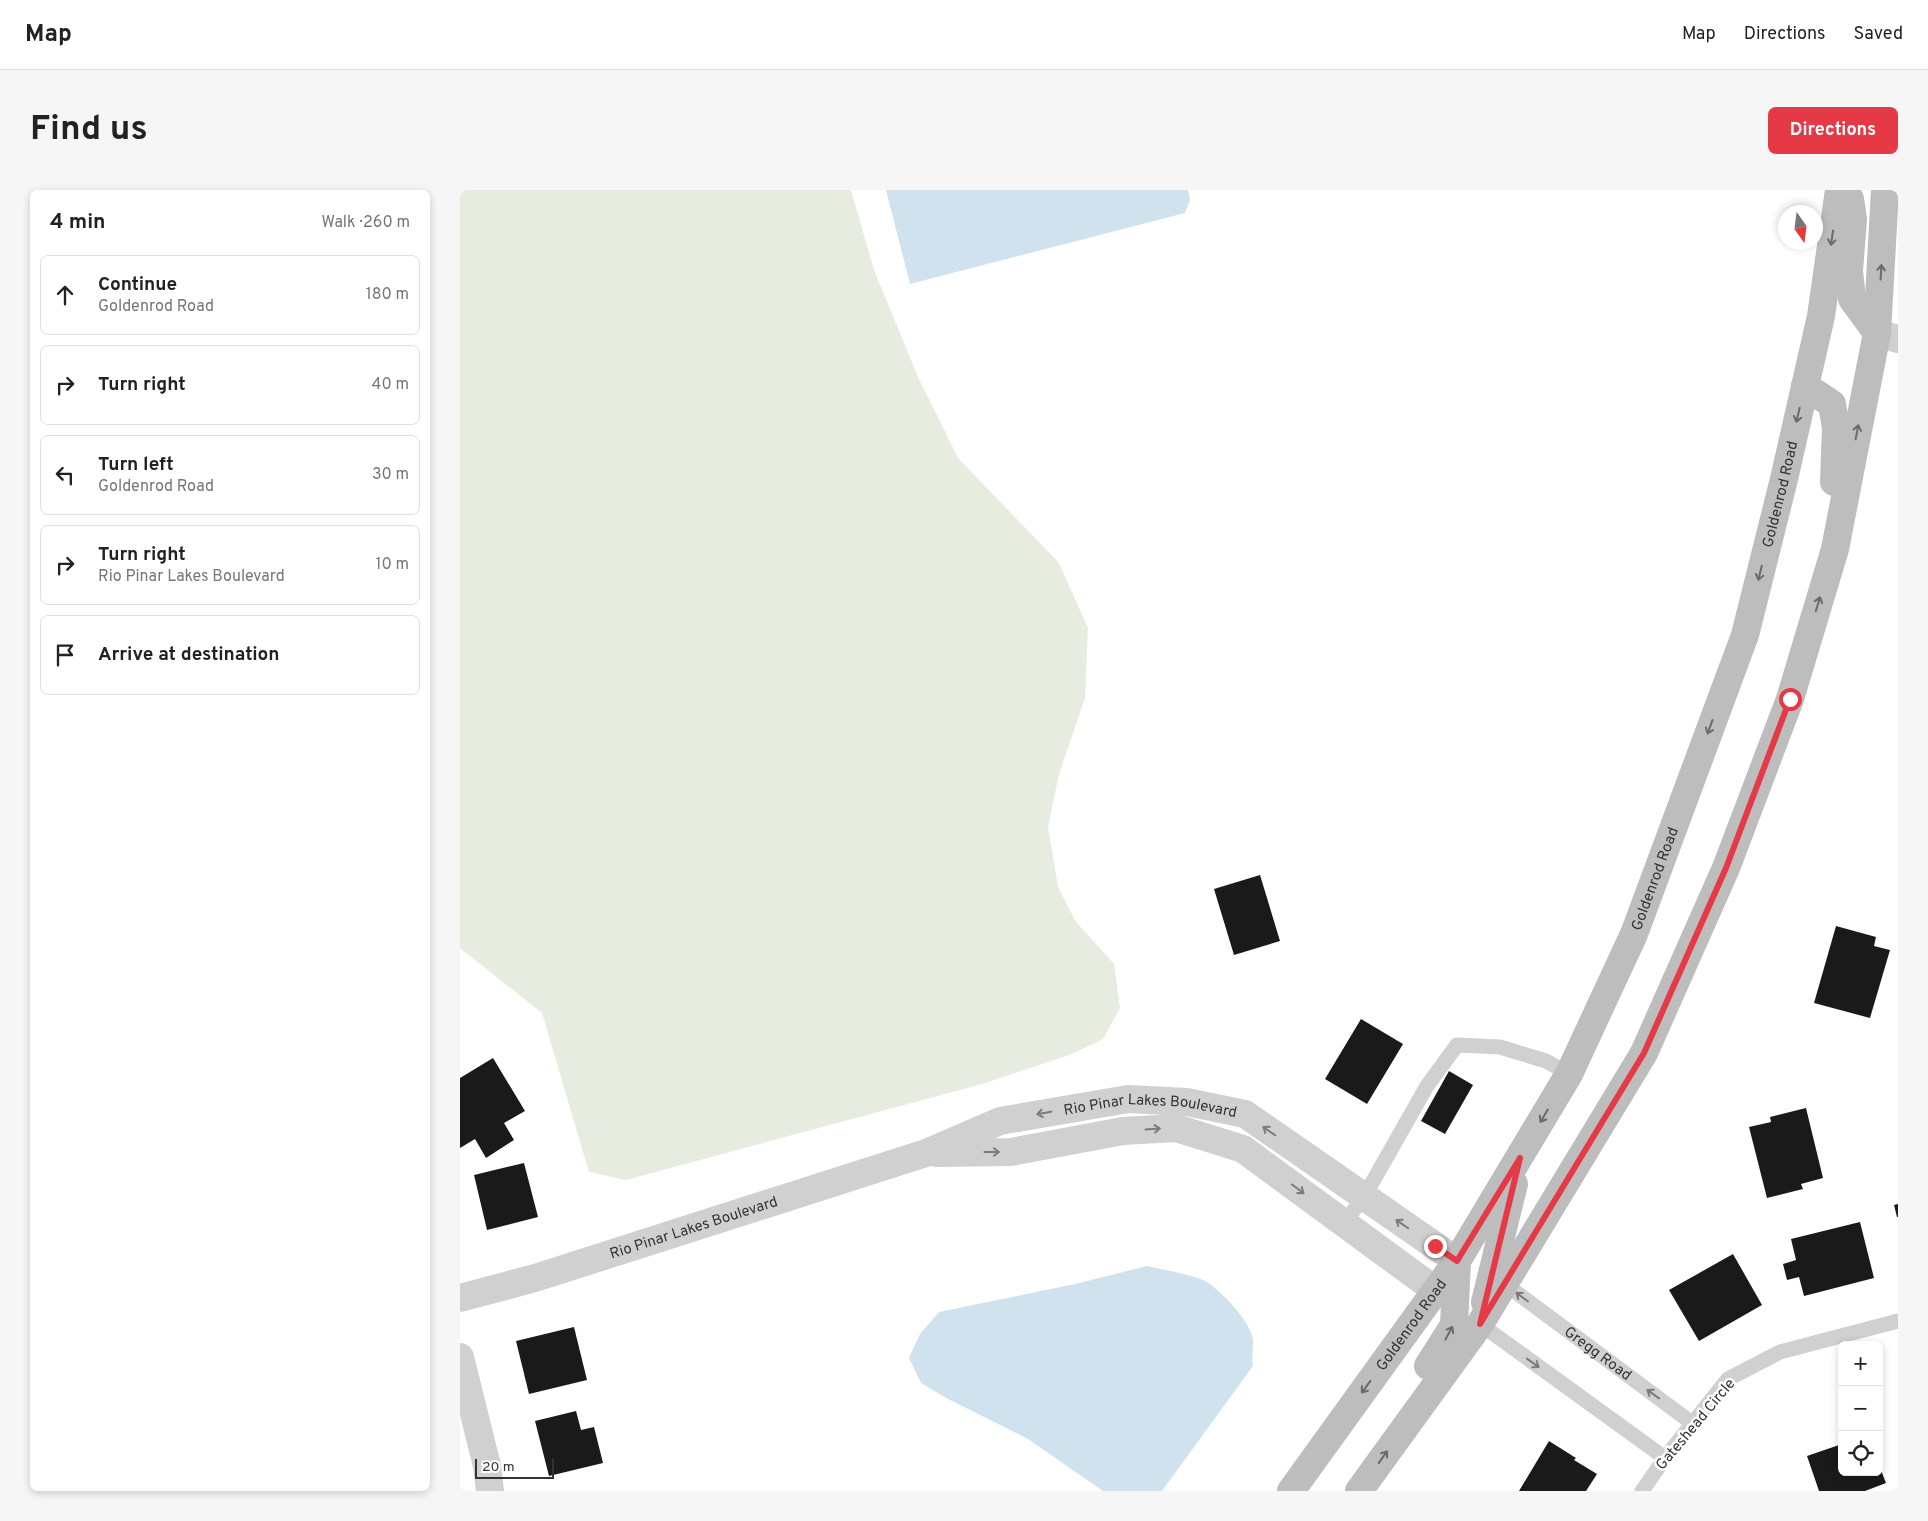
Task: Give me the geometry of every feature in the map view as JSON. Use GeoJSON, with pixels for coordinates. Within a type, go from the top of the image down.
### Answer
{"type":"FeatureCollection","features":[{"type":"Feature","properties":{"kind":"main road","name":"Goldenrod Road"},"geometry":{"type":"LineString","coordinates":[[1291,1491],[1457,1261],[1569,1074],[1634,934],[1745,635],[1821,316],[1839,190]]}},
{"type":"Feature","properties":{"kind":"main road"},"geometry":{"type":"LineString","coordinates":[[1848,190],[1853,219],[1849,271],[1852,299],[1888,336]]}},
{"type":"Feature","properties":{"kind":"main road"},"geometry":{"type":"LineString","coordinates":[[1359,1491],[1480,1324],[1644,1053],[1726,868],[1790,699],[1834,549],[1888,336],[1885,190]]}},
{"type":"Feature","properties":{"kind":"main road"},"geometry":{"type":"LineString","coordinates":[[1805,386],[1832,404],[1836,428],[1834,549]]}},
{"type":"Feature","properties":{"kind":"main road"},"geometry":{"type":"LineString","coordinates":[[1480,1324],[1520,1158]]}},
{"type":"Feature","properties":{"kind":"main road"},"geometry":{"type":"LineString","coordinates":[[1407,1423],[1413,1388],[1439,1351],[1454,1325],[1457,1261]]}},
{"type":"Feature","properties":{"kind":"street","name":"Rio Pinar Lakes Boulevard"},"geometry":{"type":"LineString","coordinates":[[460,1298],[535,1278],[926,1153],[1000,1121],[1128,1099],[1187,1102],[1245,1114],[1457,1261]]}},
{"type":"Feature","properties":{"kind":"street","name":"Rio Pinar Lakes Boulevard"},"geometry":{"type":"LineString","coordinates":[[926,1153],[1011,1152],[1122,1131],[1176,1128],[1244,1148],[1435,1290]]}},
{"type":"Feature","properties":{"kind":"street"},"geometry":{"type":"LineString","coordinates":[[460,1357],[487,1466],[490,1491]]}},
{"type":"Feature","properties":{"kind":"lane"},"geometry":{"type":"LineString","coordinates":[[1344,1223],[1364,1197],[1427,1086],[1457,1045],[1500,1047],[1546,1062],[1569,1074]]}},
{"type":"Feature","properties":{"kind":"lane","name":"Gregg Road"},"geometry":{"type":"LineString","coordinates":[[1505,1284],[1692,1423]]}},
{"type":"Feature","properties":{"kind":"lane","name":"Gateshead Circle"},"geometry":{"type":"LineString","coordinates":[[1642,1491],[1665,1458],[1728,1379],[1780,1352],[1898,1321]]}},
{"type":"Feature","properties":{"kind":"lane"},"geometry":{"type":"LineString","coordinates":[[1480,1324],[1665,1458]]}},
{"type":"Feature","properties":{"kind":"shaded area"},"geometry":{"type":"Polygon","coordinates":[[[460,190],[851,190],[874,270],[918,377],[958,458],[1059,563],[1088,628],[1085,698],[1059,774],[1048,827],[1058,887],[1076,922],[1114,964],[1120,1008],[1103,1039],[1072,1054],[982,1084],[626,1180],[589,1172],[542,1013],[460,948],[460,190]]]}},
{"type":"Feature","properties":{"kind":"water"},"geometry":{"type":"Polygon","coordinates":[[[886,190],[1188,190],[1190,200],[1185,213],[910,284],[886,190]]]}},
{"type":"Feature","properties":{"kind":"water"},"geometry":{"type":"Polygon","coordinates":[[[1147,1266],[1187,1275],[1207,1282],[1234,1307],[1251,1332],[1253,1339],[1253,1366],[1162,1491],[1103,1491],[1028,1439],[948,1399],[921,1383],[909,1358],[920,1334],[939,1312],[1075,1284],[1147,1266]]]}},
{"type":"Feature","properties":{"kind":"building"},"geometry":{"type":"Polygon","coordinates":[[[1260,875],[1280,941],[1234,955],[1214,889],[1260,875]]]}},
{"type":"Feature","properties":{"kind":"building"},"geometry":{"type":"Polygon","coordinates":[[[1836,926],[1876,937],[1874,946],[1890,950],[1870,1018],[1814,1003],[1836,926]]]}},
{"type":"Feature","properties":{"kind":"building"},"geometry":{"type":"Polygon","coordinates":[[[1361,1019],[1403,1044],[1367,1104],[1325,1079],[1361,1019]]]}},
{"type":"Feature","properties":{"kind":"building"},"geometry":{"type":"Polygon","coordinates":[[[493,1058],[525,1111],[504,1123],[514,1140],[486,1158],[475,1139],[460,1148],[460,1078],[493,1058]]]}},
{"type":"Feature","properties":{"kind":"building"},"geometry":{"type":"Polygon","coordinates":[[[1449,1071],[1473,1085],[1445,1134],[1421,1121],[1449,1071]]]}},
{"type":"Feature","properties":{"kind":"building"},"geometry":{"type":"Polygon","coordinates":[[[1806,1108],[1823,1178],[1801,1184],[1803,1189],[1767,1198],[1749,1127],[1771,1122],[1770,1117],[1806,1108]]]}},
{"type":"Feature","properties":{"kind":"building"},"geometry":{"type":"Polygon","coordinates":[[[524,1163],[538,1217],[487,1230],[474,1175],[524,1163]]]}},
{"type":"Feature","properties":{"kind":"building"},"geometry":{"type":"Polygon","coordinates":[[[1898,1204],[1898,1217],[1897,1217],[1894,1205],[1898,1204]]]}},
{"type":"Feature","properties":{"kind":"building"},"geometry":{"type":"Polygon","coordinates":[[[1860,1222],[1874,1278],[1804,1296],[1799,1277],[1787,1280],[1783,1264],[1796,1260],[1791,1239],[1860,1222]]]}},
{"type":"Feature","properties":{"kind":"building"},"geometry":{"type":"Polygon","coordinates":[[[1733,1254],[1762,1305],[1699,1341],[1669,1290],[1733,1254]]]}},
{"type":"Feature","properties":{"kind":"building"},"geometry":{"type":"Polygon","coordinates":[[[574,1327],[587,1380],[529,1394],[516,1341],[574,1327]]]}},
{"type":"Feature","properties":{"kind":"building"},"geometry":{"type":"Polygon","coordinates":[[[576,1411],[581,1430],[594,1427],[603,1463],[549,1476],[535,1421],[576,1411]]]}},
{"type":"Feature","properties":{"kind":"building"},"geometry":{"type":"Polygon","coordinates":[[[1549,1441],[1597,1474],[1586,1491],[1519,1491],[1549,1441]]]}},
{"type":"Feature","properties":{"kind":"building"},"geometry":{"type":"Polygon","coordinates":[[[1838,1445],[1838,1476],[1883,1475],[1886,1483],[1865,1491],[1819,1491],[1807,1456],[1838,1445]]]}},
{"type":"Feature","properties":{"kind":"route"},"geometry":{"type":"LineString","coordinates":[[1435,1246],[1457,1261],[1520,1158],[1480,1324],[1644,1053],[1726,868],[1790,699]]}}]}
